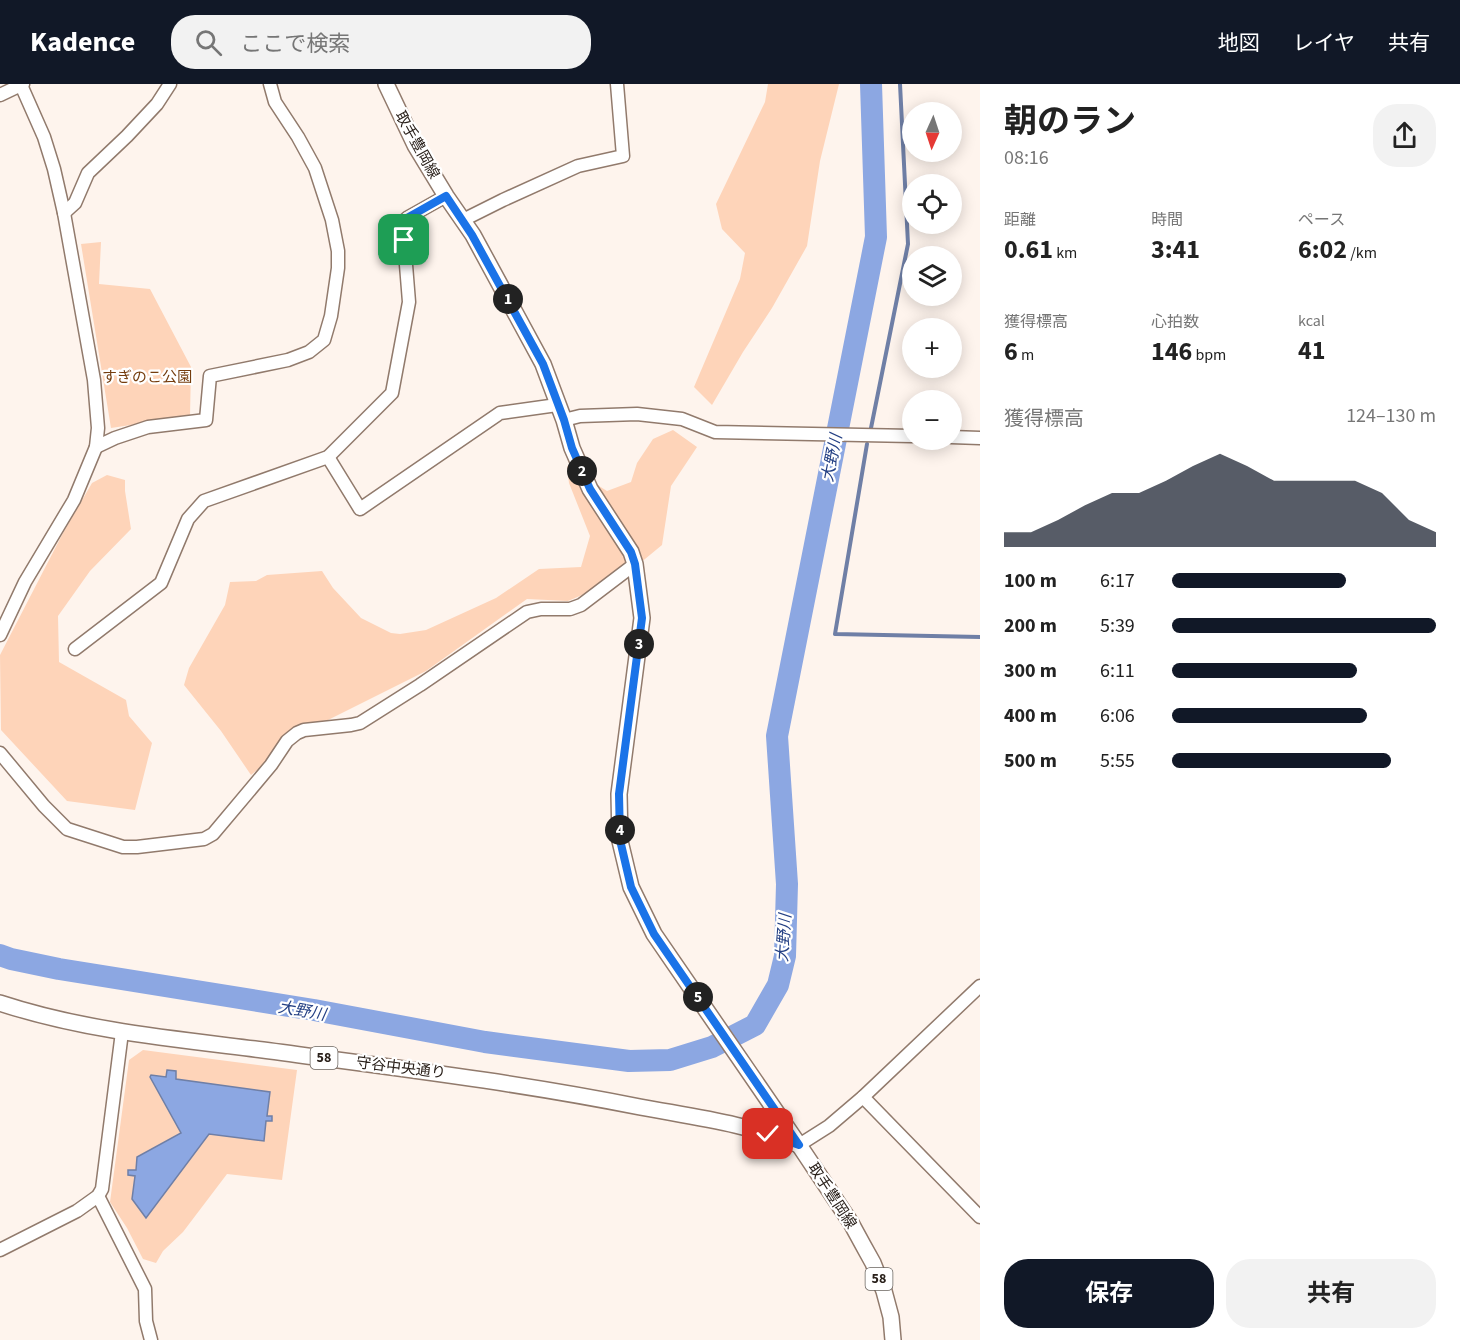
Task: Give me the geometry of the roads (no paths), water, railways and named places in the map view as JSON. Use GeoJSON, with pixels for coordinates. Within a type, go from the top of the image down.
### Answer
{"type":"FeatureCollection","features":[{"type":"Feature","properties":{"kind":"main road","name":"取手豊岡線"},"geometry":{"type":"LineString","coordinates":[[386,84],[415,145],[472,235],[543,364],[572,448],[590,489],[631,552],[635,564],[642,618],[619,794],[620,840],[631,887],[654,934],[851,1223],[873,1263],[884,1291],[891,1317],[893,1340]]}},
{"type":"Feature","properties":{"kind":"main road","name":"守谷中央通り"},"geometry":{"type":"LineString","coordinates":[[0,1003],[30,1013],[122,1032],[447,1074],[585,1096],[722,1123],[768,1134],[799,1145]]}},
{"type":"Feature","properties":{"kind":"street"},"geometry":{"type":"LineString","coordinates":[[64,213],[75,203],[88,173],[157,104],[170,84]]}},
{"type":"Feature","properties":{"kind":"street"},"geometry":{"type":"LineString","coordinates":[[96,447],[148,427],[206,420],[210,376],[288,360],[309,352],[324,340],[331,316],[338,268],[333,220],[315,168],[275,102],[270,84]]}},
{"type":"Feature","properties":{"kind":"street"},"geometry":{"type":"LineString","coordinates":[[463,220],[578,166],[623,156],[617,84]]}},
{"type":"Feature","properties":{"kind":"street"},"geometry":{"type":"LineString","coordinates":[[0,95],[22,85],[44,137],[54,169],[94,380],[98,428],[96,447],[74,500],[25,582],[0,635]]}},
{"type":"Feature","properties":{"kind":"street"},"geometry":{"type":"LineString","coordinates":[[75,649],[160,583],[188,519],[204,501],[328,458],[392,393],[409,302],[404,240],[407,218],[446,196]]}},
{"type":"Feature","properties":{"kind":"street"},"geometry":{"type":"LineString","coordinates":[[328,458],[360,509],[500,413],[557,405]]}},
{"type":"Feature","properties":{"kind":"street"},"geometry":{"type":"LineString","coordinates":[[564,420],[580,416],[638,414],[682,419],[715,432],[902,436]]}},
{"type":"Feature","properties":{"kind":"street"},"geometry":{"type":"LineString","coordinates":[[962,437],[980,438]]}},
{"type":"Feature","properties":{"kind":"street"},"geometry":{"type":"LineString","coordinates":[[0,753],[44,806],[67,829],[123,847],[204,839],[213,834],[271,765],[287,741],[297,733],[304,730],[360,723],[527,612],[541,609],[570,609],[581,605],[635,564]]}},
{"type":"Feature","properties":{"kind":"street"},"geometry":{"type":"LineString","coordinates":[[799,1145],[829,1126],[863,1097],[980,986]]}},
{"type":"Feature","properties":{"kind":"street"},"geometry":{"type":"LineString","coordinates":[[0,1250],[77,1211],[98,1196],[102,1190],[122,1032]]}},
{"type":"Feature","properties":{"kind":"street"},"geometry":{"type":"LineString","coordinates":[[863,1097],[980,1217]]}},
{"type":"Feature","properties":{"kind":"street"},"geometry":{"type":"LineString","coordinates":[[98,1196],[145,1289],[146,1321],[151,1340]]}},
{"type":"Feature","properties":{"kind":"water"},"geometry":{"type":"Polygon","coordinates":[[[167,1070],[176,1071],[176,1079],[270,1092],[267,1116],[272,1116],[272,1121],[266,1121],[264,1141],[209,1134],[146,1218],[132,1199],[135,1176],[128,1175],[128,1170],[136,1170],[137,1157],[181,1133],[150,1077],[151,1075],[166,1077],[167,1070]]]}},
{"type":"Feature","properties":{"kind":"waterway","name":"大野川"},"geometry":{"type":"LineString","coordinates":[[0,955],[59,969],[314,1010],[485,1042],[629,1061],[670,1060],[712,1047],[755,1025],[778,985],[785,956],[787,884],[777,736],[876,237],[871,84]]}},
{"type":"Feature","properties":{"kind":"waterway"},"geometry":{"type":"LineString","coordinates":[[871,428],[908,244],[900,84]]}},
{"type":"Feature","properties":{"kind":"waterway"},"geometry":{"type":"LineString","coordinates":[[867,444],[835,634],[980,637]]}},
{"type":"Feature","properties":{"kind":"park label","name":"すぎのこ公園"},"geometry":{"type":"Point","coordinates":[147,377]}}]}
